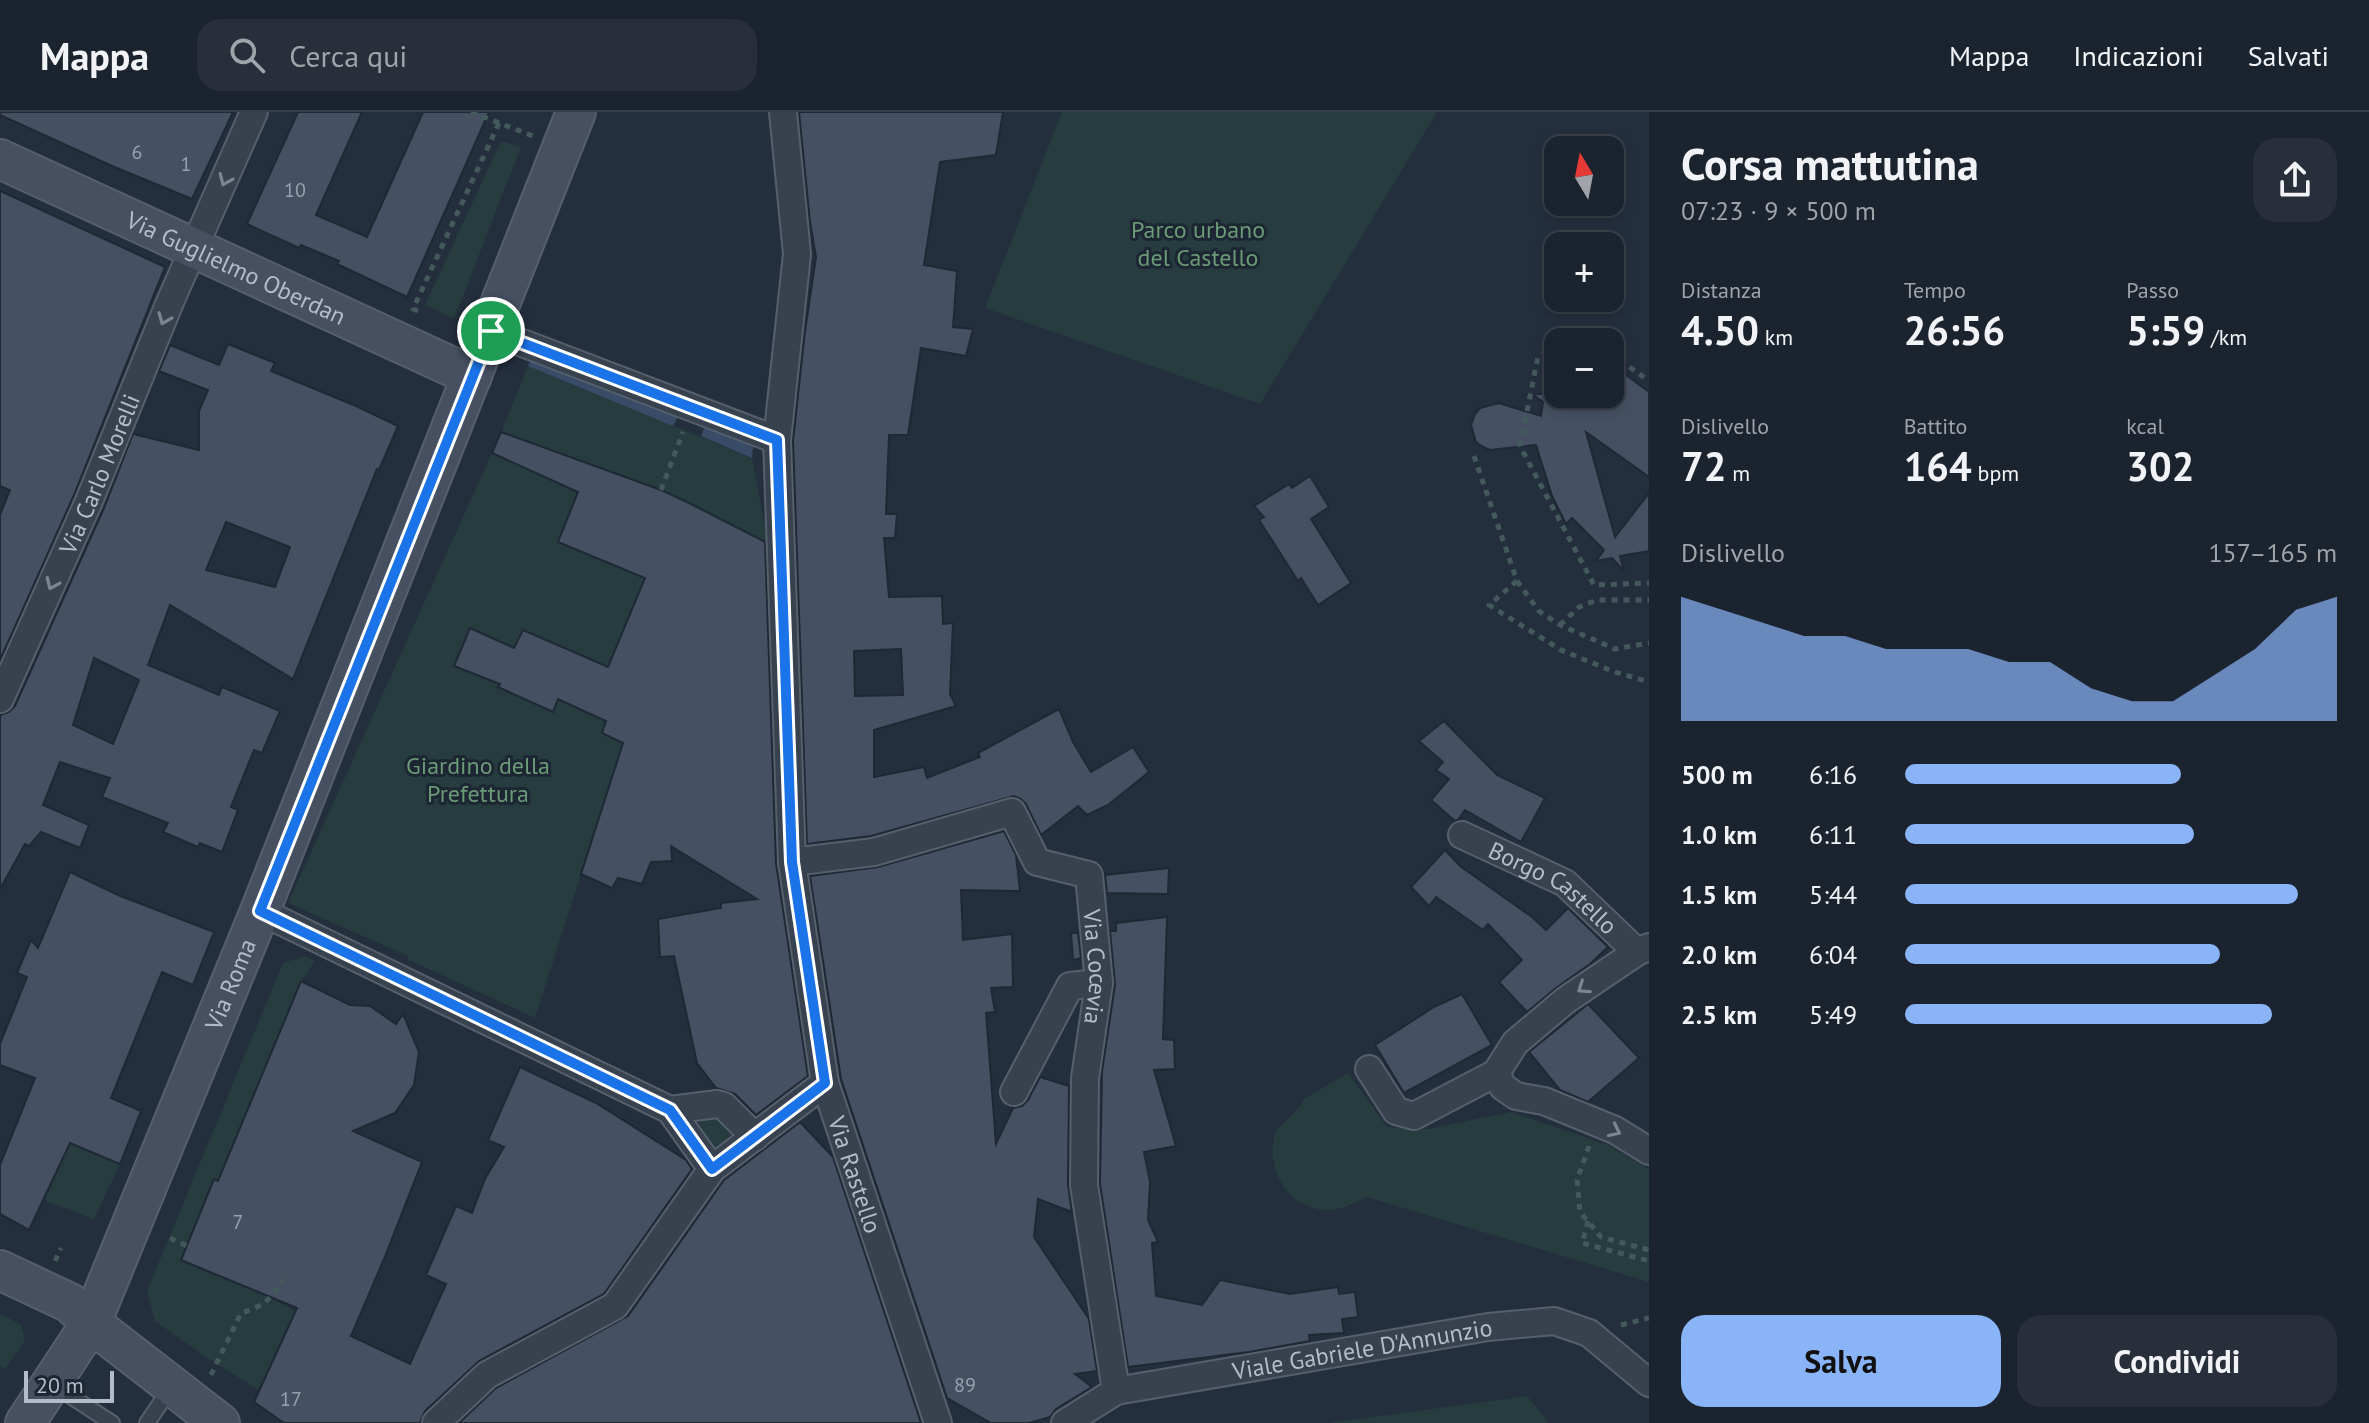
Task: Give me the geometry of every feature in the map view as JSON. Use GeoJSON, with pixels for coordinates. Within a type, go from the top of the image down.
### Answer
{"type":"FeatureCollection","features":[{"type":"Feature","properties":{"kind":"main road","name":"Via Roma"},"geometry":{"type":"LineString","coordinates":[[25,1423],[91,1323],[260,911],[576,112]]}},
{"type":"Feature","properties":{"kind":"main road","name":"Via Guglielmo Oberdan"},"geometry":{"type":"LineString","coordinates":[[0,159],[472,376]]}},
{"type":"Feature","properties":{"kind":"main road"},"geometry":{"type":"LineString","coordinates":[[0,1270],[70,1303],[196,1405]]}},
{"type":"Feature","properties":{"kind":"street","name":"Via Carlo Morelli"},"geometry":{"type":"LineString","coordinates":[[0,699],[89,501],[170,302],[254,112]]}},
{"type":"Feature","properties":{"kind":"street","name":"Via Rastello"},"geometry":{"type":"LineString","coordinates":[[783,112],[797,254],[775,436],[792,862],[825,1083],[938,1423]]}},
{"type":"Feature","properties":{"kind":"street"},"geometry":{"type":"LineString","coordinates":[[491,331],[692,408],[775,436]]}},
{"type":"Feature","properties":{"kind":"street","name":"Via Cocevia"},"geometry":{"type":"LineString","coordinates":[[792,862],[874,852],[1012,812],[1037,862],[1089,875],[1099,983],[1085,1078],[1084,1185],[1116,1391]]}},
{"type":"Feature","properties":{"kind":"street","name":"Borgo Castello"},"geometry":{"type":"LineString","coordinates":[[1462,835],[1565,883],[1643,950],[1566,1000],[1515,1043],[1496,1073]]}},
{"type":"Feature","properties":{"kind":"street"},"geometry":{"type":"LineString","coordinates":[[260,911],[670,1110],[712,1169]]}},
{"type":"Feature","properties":{"kind":"street","name":"Via Cocevia"},"geometry":{"type":"LineString","coordinates":[[1014,1092],[1070,986],[1099,983]]}},
{"type":"Feature","properties":{"kind":"street"},"geometry":{"type":"LineString","coordinates":[[1369,1069],[1396,1111],[1414,1116],[1496,1073],[1503,1087],[1516,1096],[1544,1101],[1615,1130],[1649,1151]]}},
{"type":"Feature","properties":{"kind":"street"},"geometry":{"type":"LineString","coordinates":[[436,1423],[487,1375],[615,1306],[712,1169],[825,1083]]}},
{"type":"Feature","properties":{"kind":"street"},"geometry":{"type":"LineString","coordinates":[[670,1110],[717,1104],[724,1106],[755,1137]]}},
{"type":"Feature","properties":{"kind":"street","name":"Viale Gabriele D'Annunzio"},"geometry":{"type":"LineString","coordinates":[[1065,1423],[1116,1391],[1488,1327],[1554,1321],[1589,1333],[1649,1383]]}},
{"type":"Feature","properties":{"kind":"lane"},"geometry":{"type":"LineString","coordinates":[[51,1384],[112,1423]]}},
{"type":"Feature","properties":{"kind":"lane"},"geometry":{"type":"LineString","coordinates":[[147,1423],[196,1405]]}},
{"type":"Feature","properties":{"kind":"path"},"geometry":{"type":"LineString","coordinates":[[471,112],[536,138]]}},
{"type":"Feature","properties":{"kind":"path"},"geometry":{"type":"LineString","coordinates":[[424,314],[413,309],[499,123]]}},
{"type":"Feature","properties":{"kind":"path"},"geometry":{"type":"LineString","coordinates":[[1544,354],[1538,357],[1520,446],[1594,585],[1649,583]]}},
{"type":"Feature","properties":{"kind":"path"},"geometry":{"type":"LineString","coordinates":[[1624,363],[1649,381]]}},
{"type":"Feature","properties":{"kind":"path"},"geometry":{"type":"LineString","coordinates":[[661,490],[692,408]]}},
{"type":"Feature","properties":{"kind":"path"},"geometry":{"type":"LineString","coordinates":[[1474,456],[1517,581],[1539,611],[1560,625],[1615,649],[1647,643],[1649,651]]}},
{"type":"Feature","properties":{"kind":"path"},"geometry":{"type":"LineString","coordinates":[[1517,581],[1489,605],[1561,650],[1649,682]]}},
{"type":"Feature","properties":{"kind":"path"},"geometry":{"type":"LineString","coordinates":[[1560,625],[1579,607],[1597,600],[1649,600]]}},
{"type":"Feature","properties":{"kind":"path"},"geometry":{"type":"LineString","coordinates":[[1601,1125],[1587,1149],[1577,1180],[1580,1212],[1601,1237],[1649,1250]]}},
{"type":"Feature","properties":{"kind":"path"},"geometry":{"type":"LineString","coordinates":[[1588,1221],[1582,1243],[1649,1261]]}},
{"type":"Feature","properties":{"kind":"path"},"geometry":{"type":"LineString","coordinates":[[170,1238],[187,1246]]}},
{"type":"Feature","properties":{"kind":"path"},"geometry":{"type":"LineString","coordinates":[[196,1405],[241,1313],[259,1308],[277,1292],[282,1278]]}},
{"type":"Feature","properties":{"kind":"green space","name":"Parco urbano del Castello"},"geometry":{"type":"Polygon","coordinates":[[[1062,112],[1437,112],[1260,404],[985,308],[1062,112]]]}},
{"type":"Feature","properties":{"kind":"green space"},"geometry":{"type":"Polygon","coordinates":[[[501,141],[521,147],[454,319],[425,305],[501,141]]]}},
{"type":"Feature","properties":{"kind":"green space"},"geometry":{"type":"Polygon","coordinates":[[[528,366],[752,458],[768,544],[661,490],[501,432],[528,366]]]}},
{"type":"Feature","properties":{"kind":"green space","name":"Giardino della Prefettura"},"geometry":{"type":"Polygon","coordinates":[[[492,453],[578,493],[558,542],[645,578],[604,675],[581,710],[606,721],[602,733],[623,743],[535,1018],[407,959],[408,956],[288,903],[492,453]]]}},
{"type":"Feature","properties":{"kind":"green space"},"geometry":{"type":"Polygon","coordinates":[[[305,956],[315,961],[301,981],[233,1187],[214,1180],[181,1259],[295,1311],[259,1390],[155,1321],[147,1291],[283,963],[305,956]]]}},
{"type":"Feature","properties":{"kind":"green space"},"geometry":{"type":"Polygon","coordinates":[[[1348,1073],[1387,1127],[1429,1129],[1511,1112],[1608,1145],[1649,1169],[1649,1282],[1367,1197],[1331,1210],[1301,1203],[1291,1195],[1278,1175],[1273,1151],[1276,1132],[1304,1099],[1348,1073]]]}},
{"type":"Feature","properties":{"kind":"green space"},"geometry":{"type":"Polygon","coordinates":[[[722,1116],[734,1131],[711,1149],[694,1129],[705,1117],[722,1116]]]}},
{"type":"Feature","properties":{"kind":"green space"},"geometry":{"type":"Polygon","coordinates":[[[70,1143],[120,1164],[94,1219],[43,1200],[70,1143]]]}},
{"type":"Feature","properties":{"kind":"green space"},"geometry":{"type":"Polygon","coordinates":[[[0,1313],[21,1325],[25,1340],[5,1369],[0,1366],[0,1313]]]}},
{"type":"Feature","properties":{"kind":"green space"},"geometry":{"type":"Polygon","coordinates":[[[1527,1396],[1549,1423],[1328,1423],[1527,1396]]]}},
{"type":"Feature","properties":{"kind":"water"},"geometry":{"type":"Polygon","coordinates":[[[533,356],[678,416],[673,426],[528,366],[533,356]]]}},
{"type":"Feature","properties":{"kind":"water"},"geometry":{"type":"Polygon","coordinates":[[[705,426],[753,447],[752,458],[701,436],[705,426]]]}},
{"type":"Feature","properties":{"kind":"building"},"geometry":{"type":"Polygon","coordinates":[[[0,112],[233,112],[192,199],[112,166],[0,115],[0,112]]]}},
{"type":"Feature","properties":{"kind":"building"},"geometry":{"type":"Polygon","coordinates":[[[298,112],[362,112],[316,215],[367,237],[423,112],[489,112],[407,297],[337,264],[339,261],[301,245],[299,248],[247,224],[298,112]]]}},
{"type":"Feature","properties":{"kind":"building"},"geometry":{"type":"Polygon","coordinates":[[[799,112],[1003,112],[996,155],[940,162],[924,265],[957,271],[953,327],[973,329],[966,356],[921,348],[908,435],[889,435],[886,514],[897,514],[895,538],[884,538],[889,597],[942,596],[943,624],[953,623],[950,694],[956,706],[874,730],[874,777],[924,767],[927,778],[980,757],[978,753],[1059,709],[1073,742],[1091,772],[1133,747],[1149,772],[1108,805],[1087,815],[1078,806],[1041,835],[1026,804],[1014,796],[871,836],[807,844],[793,441],[816,257],[799,112]],[[901,649],[854,651],[855,696],[903,695],[901,649]]]}},
{"type":"Feature","properties":{"kind":"building"},"geometry":{"type":"Polygon","coordinates":[[[0,191],[165,267],[74,495],[0,660],[0,515],[10,490],[0,486],[0,191]]]}},
{"type":"Feature","properties":{"kind":"building"},"geometry":{"type":"Polygon","coordinates":[[[228,344],[275,363],[271,371],[398,426],[377,469],[293,679],[170,605],[148,665],[219,695],[222,687],[280,711],[262,753],[254,750],[231,807],[238,810],[222,852],[200,843],[198,847],[163,832],[168,823],[102,797],[110,778],[60,762],[43,805],[89,825],[80,848],[41,832],[29,846],[25,844],[0,889],[0,715],[15,706],[104,508],[133,434],[199,450],[199,411],[208,390],[159,371],[170,345],[219,365],[228,344]],[[226,522],[206,570],[275,587],[290,547],[226,522]],[[94,658],[73,725],[113,744],[139,680],[94,658]]]}},
{"type":"Feature","properties":{"kind":"building"},"geometry":{"type":"Polygon","coordinates":[[[1624,373],[1649,392],[1649,477],[1586,432],[1615,537],[1649,493],[1649,551],[1620,556],[1624,571],[1612,558],[1596,561],[1604,550],[1572,518],[1566,524],[1552,496],[1536,445],[1490,450],[1476,442],[1471,425],[1480,408],[1499,403],[1541,416],[1543,402],[1532,394],[1544,394],[1544,408],[1624,408],[1624,373]]]}},
{"type":"Feature","properties":{"kind":"building"},"geometry":{"type":"Polygon","coordinates":[[[501,432],[661,490],[765,542],[776,863],[808,1076],[756,1115],[735,1094],[716,1088],[697,1063],[674,956],[660,957],[658,919],[721,908],[721,903],[757,899],[671,846],[672,861],[651,862],[642,884],[618,878],[612,888],[581,874],[623,743],[602,733],[606,721],[558,699],[553,712],[498,687],[500,684],[454,666],[470,628],[514,648],[523,630],[608,667],[645,578],[558,542],[578,492],[492,453],[501,432]]]}},
{"type":"Feature","properties":{"kind":"building"},"geometry":{"type":"Polygon","coordinates":[[[1310,476],[1329,507],[1311,519],[1351,583],[1318,605],[1301,578],[1298,581],[1259,520],[1264,517],[1254,506],[1289,484],[1292,488],[1310,476]]]}},
{"type":"Feature","properties":{"kind":"building"},"geometry":{"type":"Polygon","coordinates":[[[1444,721],[1497,775],[1545,798],[1521,842],[1465,810],[1455,821],[1431,800],[1449,779],[1436,770],[1443,762],[1419,741],[1444,721]]]}},
{"type":"Feature","properties":{"kind":"building"},"geometry":{"type":"Polygon","coordinates":[[[1004,831],[1016,855],[1020,891],[961,890],[963,940],[1012,934],[1013,987],[991,988],[995,1012],[986,1013],[996,1144],[1013,1108],[1022,1106],[1028,1100],[1040,1077],[1069,1086],[1068,1185],[1072,1212],[1038,1199],[1034,1237],[1089,1319],[1097,1371],[1075,1374],[1092,1387],[1056,1409],[1050,1417],[1029,1423],[991,1423],[947,1398],[841,1079],[810,876],[878,867],[1004,831]]]}},
{"type":"Feature","properties":{"kind":"building"},"geometry":{"type":"Polygon","coordinates":[[[1445,850],[1460,866],[1546,930],[1568,908],[1608,947],[1527,1012],[1499,982],[1522,960],[1488,924],[1483,930],[1436,897],[1429,906],[1411,887],[1445,850]]]}},
{"type":"Feature","properties":{"kind":"building"},"geometry":{"type":"Polygon","coordinates":[[[1169,868],[1168,894],[1107,893],[1105,875],[1169,868]]]}},
{"type":"Feature","properties":{"kind":"building"},"geometry":{"type":"Polygon","coordinates":[[[70,872],[118,895],[214,932],[193,985],[162,972],[111,1098],[141,1111],[120,1164],[70,1143],[29,1230],[0,1214],[0,1165],[35,1078],[0,1065],[0,1044],[27,977],[17,973],[31,940],[38,948],[70,872]]]}},
{"type":"Feature","properties":{"kind":"building"},"geometry":{"type":"Polygon","coordinates":[[[1167,917],[1163,1039],[1174,1040],[1175,1069],[1154,1070],[1176,1146],[1144,1152],[1150,1182],[1148,1220],[1158,1242],[1152,1243],[1156,1296],[1202,1305],[1220,1280],[1290,1294],[1338,1287],[1339,1294],[1355,1292],[1358,1317],[1342,1319],[1344,1333],[1309,1335],[1310,1341],[1249,1352],[1128,1367],[1100,1184],[1102,1071],[1115,985],[1110,931],[1116,931],[1116,923],[1167,917]]]}},
{"type":"Feature","properties":{"kind":"building"},"geometry":{"type":"Polygon","coordinates":[[[1071,933],[1078,933],[1081,958],[1073,960],[1071,933]]]}},
{"type":"Feature","properties":{"kind":"building"},"geometry":{"type":"Polygon","coordinates":[[[301,981],[350,1005],[370,1006],[396,1024],[403,1014],[419,1052],[414,1085],[395,1113],[353,1131],[422,1162],[351,1336],[410,1364],[446,1284],[426,1275],[456,1206],[472,1213],[485,1179],[504,1147],[488,1140],[520,1067],[596,1103],[686,1160],[692,1169],[604,1294],[479,1361],[425,1411],[420,1423],[284,1423],[254,1402],[297,1308],[181,1260],[214,1179],[218,1181],[301,981]]]}},
{"type":"Feature","properties":{"kind":"building"},"geometry":{"type":"Polygon","coordinates":[[[1462,994],[1492,1045],[1404,1093],[1375,1045],[1434,1007],[1462,994]]]}},
{"type":"Feature","properties":{"kind":"building"},"geometry":{"type":"Polygon","coordinates":[[[1588,1004],[1639,1058],[1588,1102],[1560,1090],[1529,1052],[1588,1004]]]}},
{"type":"Feature","properties":{"kind":"building"},"geometry":{"type":"Polygon","coordinates":[[[800,1122],[833,1157],[921,1423],[459,1423],[496,1388],[628,1316],[724,1180],[800,1122]]]}},
{"type":"Feature","properties":{"kind":"route"},"geometry":{"type":"LineString","coordinates":[[491,331],[777,440],[792,862],[825,1083],[712,1169],[670,1110],[260,911],[491,331]]}}]}
